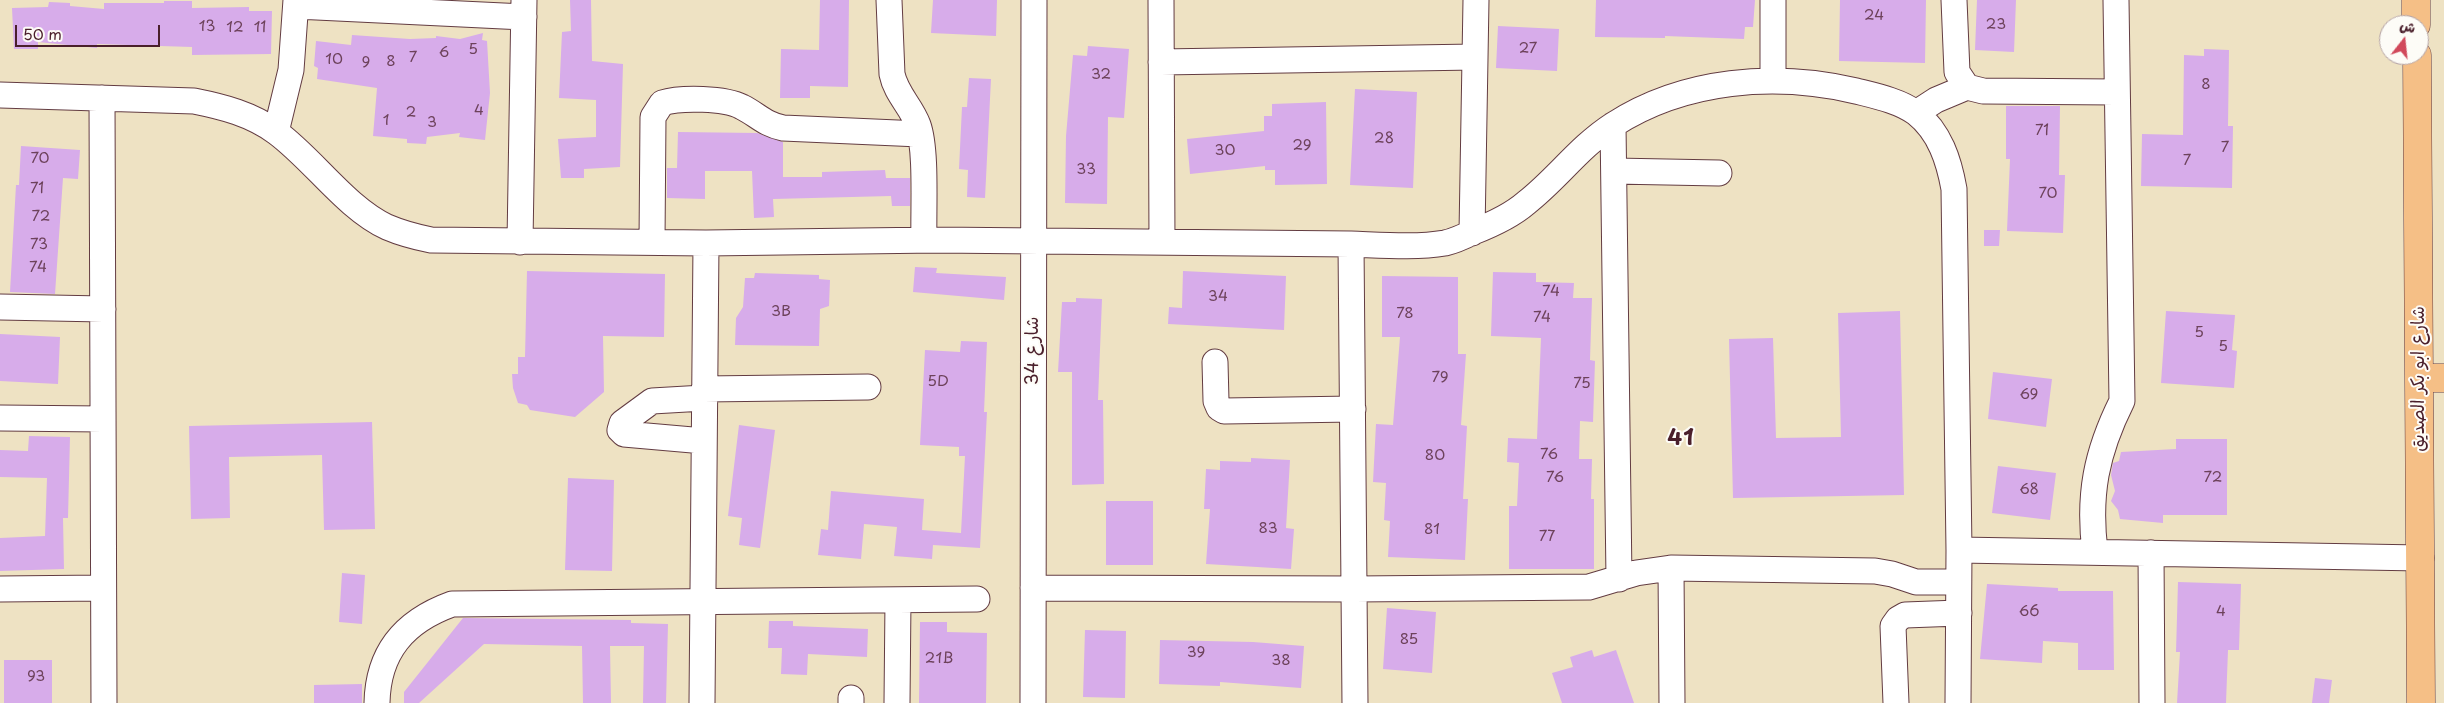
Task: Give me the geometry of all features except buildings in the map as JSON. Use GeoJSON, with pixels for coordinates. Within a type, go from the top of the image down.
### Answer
{"type":"FeatureCollection","features":[{"type":"Feature","properties":{"kind":"main road"},"geometry":{"type":"LineString","coordinates":[[2416,0],[2416,15]]}},
{"type":"Feature","properties":{"kind":"main road","name":"شارع ابو بكر الصديق"},"geometry":{"type":"LineString","coordinates":[[2416,65],[2432,378],[2420,558],[2432,595],[2422,703]]}},
{"type":"Feature","properties":{"kind":"street"},"geometry":{"type":"LineString","coordinates":[[889,0],[894,85],[913,114],[920,134],[924,240]]}},
{"type":"Feature","properties":{"kind":"street","name":"شارع 34"},"geometry":{"type":"LineString","coordinates":[[1033,703],[1034,0]]}},
{"type":"Feature","properties":{"kind":"street"},"geometry":{"type":"LineString","coordinates":[[1161,0],[1162,242]]}},
{"type":"Feature","properties":{"kind":"street"},"geometry":{"type":"LineString","coordinates":[[1472,233],[1476,0]]}},
{"type":"Feature","properties":{"kind":"street"},"geometry":{"type":"LineString","coordinates":[[1773,0],[1773,80]]}},
{"type":"Feature","properties":{"kind":"street"},"geometry":{"type":"LineString","coordinates":[[1954,0],[1957,72],[1966,86],[1983,91],[2116,92]]}},
{"type":"Feature","properties":{"kind":"street"},"geometry":{"type":"LineString","coordinates":[[2095,552],[2091,522],[2098,460],[2108,430],[2122,401],[2116,0]]}},
{"type":"Feature","properties":{"kind":"street"},"geometry":{"type":"LineString","coordinates":[[276,132],[291,70],[296,3],[524,8],[520,242]]}},
{"type":"Feature","properties":{"kind":"street"},"geometry":{"type":"LineString","coordinates":[[1162,62],[1475,57]]}},
{"type":"Feature","properties":{"kind":"street"},"geometry":{"type":"LineString","coordinates":[[0,95],[194,101],[223,106],[251,117],[276,132],[365,213],[385,226],[408,235],[431,240],[520,242],[924,240],[1351,244],[1445,243],[1472,233],[1525,204],[1587,145],[1613,125],[1649,106],[1679,95],[1710,87],[1773,80],[1849,89],[1884,97],[1916,113],[1936,135],[1948,161],[1954,189],[1959,550],[1958,703]]}},
{"type":"Feature","properties":{"kind":"street"},"geometry":{"type":"LineString","coordinates":[[1916,113],[1936,100],[1966,86]]}},
{"type":"Feature","properties":{"kind":"street"},"geometry":{"type":"LineString","coordinates":[[102,98],[104,703]]}},
{"type":"Feature","properties":{"kind":"street"},"geometry":{"type":"LineString","coordinates":[[652,242],[653,117],[662,103],[721,100],[743,107],[772,126],[783,128],[920,134]]}},
{"type":"Feature","properties":{"kind":"street"},"geometry":{"type":"LineString","coordinates":[[1613,125],[1619,579]]}},
{"type":"Feature","properties":{"kind":"street"},"geometry":{"type":"LineString","coordinates":[[1614,171],[1719,173]]}},
{"type":"Feature","properties":{"kind":"street"},"geometry":{"type":"LineString","coordinates":[[702,703],[706,242]]}},
{"type":"Feature","properties":{"kind":"street"},"geometry":{"type":"LineString","coordinates":[[1351,244],[1355,703]]}},
{"type":"Feature","properties":{"kind":"street"},"geometry":{"type":"LineString","coordinates":[[0,307],[103,309]]}},
{"type":"Feature","properties":{"kind":"street"},"geometry":{"type":"LineString","coordinates":[[1215,362],[1216,401],[1219,408],[1224,411],[1353,409]]}},
{"type":"Feature","properties":{"kind":"street"},"geometry":{"type":"LineString","coordinates":[[704,441],[624,434],[620,430],[622,423],[652,401],[704,393],[868,387]]}},
{"type":"Feature","properties":{"kind":"street"},"geometry":{"type":"LineString","coordinates":[[0,418],[103,419]]}},
{"type":"Feature","properties":{"kind":"street"},"geometry":{"type":"LineString","coordinates":[[1959,550],[2420,558]]}},
{"type":"Feature","properties":{"kind":"street"},"geometry":{"type":"LineString","coordinates":[[2151,553],[2152,703]]}},
{"type":"Feature","properties":{"kind":"street"},"geometry":{"type":"LineString","coordinates":[[1033,588],[1354,590],[1589,587],[1651,570],[1671,568],[1875,572],[1892,574],[1916,582],[1958,582]]}},
{"type":"Feature","properties":{"kind":"street"},"geometry":{"type":"LineString","coordinates":[[1671,568],[1672,703]]}},
{"type":"Feature","properties":{"kind":"street"},"geometry":{"type":"LineString","coordinates":[[0,589],[103,588]]}},
{"type":"Feature","properties":{"kind":"street"},"geometry":{"type":"LineString","coordinates":[[897,703],[898,600]]}},
{"type":"Feature","properties":{"kind":"street"},"geometry":{"type":"LineString","coordinates":[[377,703],[381,670],[391,647],[407,628],[428,613],[452,604],[977,600]]}},
{"type":"Feature","properties":{"kind":"street"},"geometry":{"type":"LineString","coordinates":[[1896,703],[1894,626],[1898,619],[1905,615],[1959,613]]}},
{"type":"Feature","properties":{"kind":"district","name":"41"},"geometry":{"type":"Point","coordinates":[1681,439]}}]}
